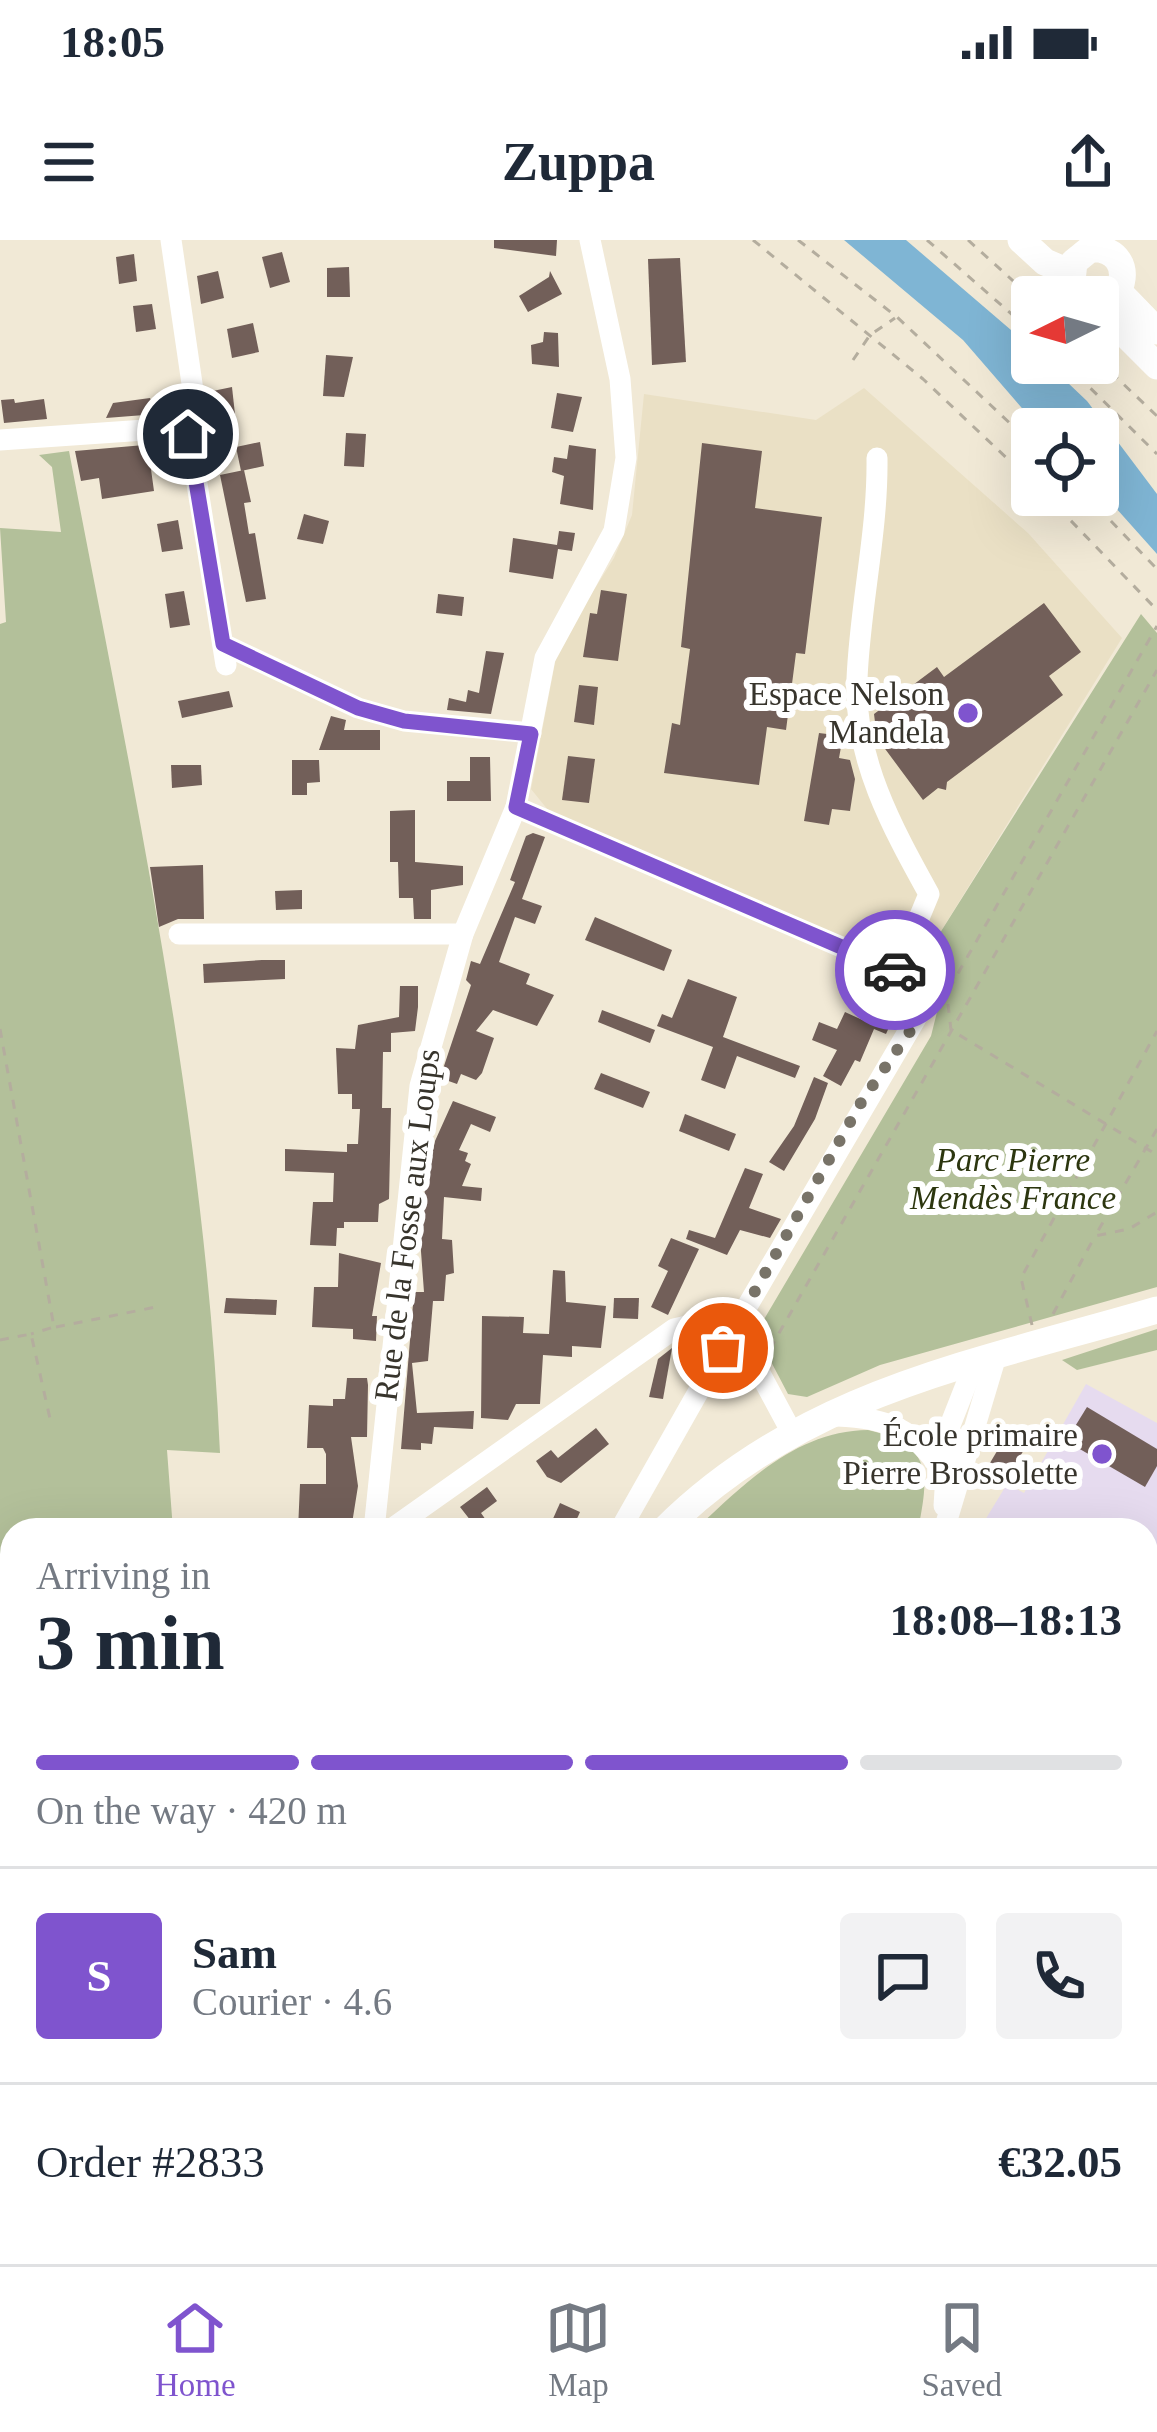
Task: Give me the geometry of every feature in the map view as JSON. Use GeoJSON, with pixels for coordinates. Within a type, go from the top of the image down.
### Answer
{"type":"FeatureCollection","features":[{"type":"Feature","properties":{"kind":"main road"},"geometry":{"type":"LineString","coordinates":[[1021,240],[1045,262],[1072,267],[1090,249],[1116,247],[1124,275],[1119,281]]}},
{"type":"Feature","properties":{"kind":"main road"},"geometry":{"type":"LineString","coordinates":[[1119,308],[1157,331]]}},
{"type":"Feature","properties":{"kind":"main road"},"geometry":{"type":"LineString","coordinates":[[1119,317],[1157,366]]}},
{"type":"Feature","properties":{"kind":"main road"},"geometry":{"type":"LineString","coordinates":[[677,1518],[746,1457],[824,1415],[904,1381],[1157,1310]]}},
{"type":"Feature","properties":{"kind":"street"},"geometry":{"type":"LineString","coordinates":[[171,240],[195,404],[188,434],[225,654],[358,708],[404,721],[531,734]]}},
{"type":"Feature","properties":{"kind":"street","name":"Rue de la Fosse aux Loups"},"geometry":{"type":"LineString","coordinates":[[375,1518],[420,1086],[463,934],[516,807],[552,642],[614,531],[626,458],[620,379],[590,240]]}},
{"type":"Feature","properties":{"kind":"street"},"geometry":{"type":"LineString","coordinates":[[0,440],[174,428],[188,434]]}},
{"type":"Feature","properties":{"kind":"street"},"geometry":{"type":"LineString","coordinates":[[877,458],[859,704],[885,814],[929,894],[897,971]]}},
{"type":"Feature","properties":{"kind":"street"},"geometry":{"type":"LineString","coordinates":[[516,807],[925,985],[926,1008],[862,1101],[627,1518]]}},
{"type":"Feature","properties":{"kind":"street"},"geometry":{"type":"LineString","coordinates":[[179,934],[463,934]]}},
{"type":"Feature","properties":{"kind":"street"},"geometry":{"type":"LineString","coordinates":[[406,1518],[674,1329],[721,1318],[735,1327],[791,1431]]}},
{"type":"Feature","properties":{"kind":"street"},"geometry":{"type":"LineString","coordinates":[[944,1518],[949,1428],[986,1359]]}},
{"type":"Feature","properties":{"kind":"street"},"geometry":{"type":"LineString","coordinates":[[947,1518],[986,1359]]}},
{"type":"Feature","properties":{"kind":"street"},"geometry":{"type":"LineString","coordinates":[[824,1415],[875,1418],[903,1426],[923,1443],[943,1472]]}},
{"type":"Feature","properties":{"kind":"path"},"geometry":{"type":"LineString","coordinates":[[753,240],[870,335],[1011,463]]}},
{"type":"Feature","properties":{"kind":"path"},"geometry":{"type":"LineString","coordinates":[[798,240],[896,316],[1011,424]]}},
{"type":"Feature","properties":{"kind":"path"},"geometry":{"type":"LineString","coordinates":[[927,240],[1011,314]]}},
{"type":"Feature","properties":{"kind":"path"},"geometry":{"type":"LineString","coordinates":[[968,240],[1011,279]]}},
{"type":"Feature","properties":{"kind":"path"},"geometry":{"type":"LineString","coordinates":[[853,360],[870,335],[896,316]]}},
{"type":"Feature","properties":{"kind":"path"},"geometry":{"type":"LineString","coordinates":[[1119,380],[1157,416]]}},
{"type":"Feature","properties":{"kind":"path"},"geometry":{"type":"LineString","coordinates":[[1086,384],[1157,454]]}},
{"type":"Feature","properties":{"kind":"path"},"geometry":{"type":"LineString","coordinates":[[1066,516],[1157,610]]}},
{"type":"Feature","properties":{"kind":"path"},"geometry":{"type":"LineString","coordinates":[[1106,516],[1157,569]]}},
{"type":"Feature","properties":{"kind":"path"},"geometry":{"type":"LineString","coordinates":[[951,1030],[946,994],[1157,626]]}},
{"type":"Feature","properties":{"kind":"path"},"geometry":{"type":"LineString","coordinates":[[758,1369],[1157,670]]}},
{"type":"Feature","properties":{"kind":"path"},"geometry":{"type":"LineString","coordinates":[[0,1029],[54,1328]]}},
{"type":"Feature","properties":{"kind":"path"},"geometry":{"type":"LineString","coordinates":[[951,1030],[1157,1155]]}},
{"type":"Feature","properties":{"kind":"path"},"geometry":{"type":"LineString","coordinates":[[1157,1031],[1021,1277],[1032,1326],[1050,1321],[1157,1129]]}},
{"type":"Feature","properties":{"kind":"path"},"geometry":{"type":"LineString","coordinates":[[1095,1236],[1130,1229],[1157,1213]]}},
{"type":"Feature","properties":{"kind":"path"},"geometry":{"type":"LineString","coordinates":[[0,1340],[156,1307]]}},
{"type":"Feature","properties":{"kind":"path"},"geometry":{"type":"LineString","coordinates":[[31,1334],[51,1423]]}},
{"type":"Feature","properties":{"kind":"shaded area"},"geometry":{"type":"Polygon","coordinates":[[[864,388],[1028,533],[1122,638],[933,944],[937,978],[548,810],[531,789],[558,647],[614,558],[632,515],[644,394],[816,420],[864,388]]]}},
{"type":"Feature","properties":{"kind":"shaded area","name":"École primaire Pierre Brossolette"},"geometry":{"type":"Polygon","coordinates":[[[1086,1384],[1157,1423],[1157,1518],[986,1518],[1007,1484],[1024,1493],[1086,1384]]]}},
{"type":"Feature","properties":{"kind":"green space"},"geometry":{"type":"Polygon","coordinates":[[[69,451],[141,825],[199,1201],[220,1453],[167,1450],[172,1518],[0,1518],[0,624],[6,622],[0,528],[61,532],[52,467],[39,455],[69,451]]]}},
{"type":"Feature","properties":{"kind":"green space","name":"Parc Pierre Mendès France"},"geometry":{"type":"Polygon","coordinates":[[[1141,614],[1157,633],[1157,1287],[880,1365],[807,1397],[788,1394],[756,1333],[931,1036],[940,1000],[933,944],[1141,614]]]}},
{"type":"Feature","properties":{"kind":"green space"},"geometry":{"type":"Polygon","coordinates":[[[1157,1329],[1157,1350],[1077,1370],[1062,1360],[1157,1329]]]}},
{"type":"Feature","properties":{"kind":"green space"},"geometry":{"type":"Polygon","coordinates":[[[868,1430],[889,1436],[915,1453],[924,1478],[920,1518],[708,1518],[773,1463],[818,1439],[868,1430]]]}},
{"type":"Feature","properties":{"kind":"water"},"geometry":{"type":"Polygon","coordinates":[[[844,240],[906,240],[1011,330],[1011,384],[1069,384],[1092,408],[1022,408],[963,340],[844,240]]]}},
{"type":"Feature","properties":{"kind":"water"},"geometry":{"type":"Polygon","coordinates":[[[1119,444],[1157,494],[1157,554],[1119,511],[1119,444]]]}},
{"type":"Feature","properties":{"kind":"building"},"geometry":{"type":"Polygon","coordinates":[[[494,240],[557,240],[556,256],[494,248],[494,240]]]}},
{"type":"Feature","properties":{"kind":"building"},"geometry":{"type":"Polygon","coordinates":[[[282,252],[290,282],[270,288],[262,257],[282,252]]]}},
{"type":"Feature","properties":{"kind":"building"},"geometry":{"type":"Polygon","coordinates":[[[134,254],[137,281],[119,284],[116,257],[134,254]]]}},
{"type":"Feature","properties":{"kind":"building"},"geometry":{"type":"Polygon","coordinates":[[[680,258],[686,362],[652,365],[648,259],[680,258]]]}},
{"type":"Feature","properties":{"kind":"building"},"geometry":{"type":"Polygon","coordinates":[[[349,267],[350,297],[327,297],[327,268],[349,267]]]}},
{"type":"Feature","properties":{"kind":"building"},"geometry":{"type":"Polygon","coordinates":[[[218,271],[224,298],[201,304],[197,276],[218,271]]]}},
{"type":"Feature","properties":{"kind":"building"},"geometry":{"type":"Polygon","coordinates":[[[550,271],[562,294],[528,312],[519,296],[549,277],[550,271]]]}},
{"type":"Feature","properties":{"kind":"building"},"geometry":{"type":"Polygon","coordinates":[[[152,304],[156,329],[136,332],[133,306],[152,304]]]}},
{"type":"Feature","properties":{"kind":"building"},"geometry":{"type":"Polygon","coordinates":[[[253,323],[259,352],[232,358],[227,329],[253,323]]]}},
{"type":"Feature","properties":{"kind":"building"},"geometry":{"type":"Polygon","coordinates":[[[544,332],[558,333],[559,367],[532,364],[531,345],[543,342],[544,332]]]}},
{"type":"Feature","properties":{"kind":"building"},"geometry":{"type":"Polygon","coordinates":[[[326,355],[353,357],[344,397],[323,396],[326,355]]]}},
{"type":"Feature","properties":{"kind":"building"},"geometry":{"type":"Polygon","coordinates":[[[232,387],[238,442],[206,445],[208,392],[232,387]]]}},
{"type":"Feature","properties":{"kind":"building"},"geometry":{"type":"Polygon","coordinates":[[[557,393],[582,397],[573,432],[551,428],[557,393]]]}},
{"type":"Feature","properties":{"kind":"building"},"geometry":{"type":"Polygon","coordinates":[[[150,398],[157,414],[106,418],[113,403],[150,398]]]}},
{"type":"Feature","properties":{"kind":"building"},"geometry":{"type":"Polygon","coordinates":[[[14,399],[15,403],[44,399],[47,419],[4,423],[1,400],[14,399]]]}},
{"type":"Feature","properties":{"kind":"building"},"geometry":{"type":"Polygon","coordinates":[[[346,433],[366,434],[364,467],[344,466],[346,433]]]}},
{"type":"Feature","properties":{"kind":"building"},"geometry":{"type":"Polygon","coordinates":[[[260,442],[264,466],[241,471],[236,447],[260,442]]]}},
{"type":"Feature","properties":{"kind":"building"},"geometry":{"type":"Polygon","coordinates":[[[702,443],[762,451],[755,508],[822,517],[805,654],[796,653],[786,730],[767,727],[759,785],[664,773],[672,723],[680,725],[690,649],[681,647],[702,443]]]}},
{"type":"Feature","properties":{"kind":"building"},"geometry":{"type":"Polygon","coordinates":[[[156,444],[158,454],[149,455],[154,491],[102,499],[99,478],[81,481],[75,451],[156,444]]]}},
{"type":"Feature","properties":{"kind":"building"},"geometry":{"type":"Polygon","coordinates":[[[569,445],[596,449],[593,510],[560,504],[564,476],[552,472],[554,457],[567,459],[569,445]]]}},
{"type":"Feature","properties":{"kind":"building"},"geometry":{"type":"Polygon","coordinates":[[[244,470],[251,502],[244,503],[249,534],[255,533],[266,599],[246,602],[220,475],[244,470]]]}},
{"type":"Feature","properties":{"kind":"building"},"geometry":{"type":"Polygon","coordinates":[[[304,514],[329,521],[323,544],[297,539],[304,514]]]}},
{"type":"Feature","properties":{"kind":"building"},"geometry":{"type":"Polygon","coordinates":[[[178,520],[183,549],[162,552],[157,524],[178,520]]]}},
{"type":"Feature","properties":{"kind":"building"},"geometry":{"type":"Polygon","coordinates":[[[559,531],[575,533],[572,551],[558,549],[553,579],[509,572],[513,538],[557,545],[559,531]]]}},
{"type":"Feature","properties":{"kind":"building"},"geometry":{"type":"Polygon","coordinates":[[[601,590],[627,594],[618,661],[583,657],[590,613],[597,614],[601,590]]]}},
{"type":"Feature","properties":{"kind":"building"},"geometry":{"type":"Polygon","coordinates":[[[184,591],[190,625],[170,628],[165,594],[184,591]]]}},
{"type":"Feature","properties":{"kind":"building"},"geometry":{"type":"Polygon","coordinates":[[[438,594],[464,597],[462,616],[436,613],[438,594]]]}},
{"type":"Feature","properties":{"kind":"building","name":"Espace Nelson Mandela"},"geometry":{"type":"Polygon","coordinates":[[[1044,603],[1081,652],[1049,676],[1063,695],[947,782],[946,790],[938,788],[923,800],[877,738],[874,714],[937,667],[944,677],[1044,603]]]}},
{"type":"Feature","properties":{"kind":"building"},"geometry":{"type":"Polygon","coordinates":[[[486,651],[504,653],[491,714],[447,710],[449,698],[466,702],[468,690],[479,693],[486,651]]]}},
{"type":"Feature","properties":{"kind":"building"},"geometry":{"type":"Polygon","coordinates":[[[579,685],[598,687],[594,725],[574,722],[579,685]]]}},
{"type":"Feature","properties":{"kind":"building"},"geometry":{"type":"Polygon","coordinates":[[[229,691],[233,707],[182,718],[178,701],[229,691]]]}},
{"type":"Feature","properties":{"kind":"building"},"geometry":{"type":"Polygon","coordinates":[[[331,716],[346,720],[344,730],[380,730],[380,750],[319,750],[331,716]]]}},
{"type":"Feature","properties":{"kind":"building"},"geometry":{"type":"Polygon","coordinates":[[[819,733],[843,736],[839,758],[850,760],[855,779],[850,811],[832,809],[829,825],[804,821],[819,733]]]}},
{"type":"Feature","properties":{"kind":"building"},"geometry":{"type":"Polygon","coordinates":[[[568,756],[595,759],[589,803],[562,800],[568,756]]]}},
{"type":"Feature","properties":{"kind":"building"},"geometry":{"type":"Polygon","coordinates":[[[470,757],[490,757],[491,801],[447,801],[447,781],[470,781],[470,757]]]}},
{"type":"Feature","properties":{"kind":"building"},"geometry":{"type":"Polygon","coordinates":[[[292,760],[319,760],[320,782],[307,783],[307,795],[292,795],[292,760]]]}},
{"type":"Feature","properties":{"kind":"building"},"geometry":{"type":"Polygon","coordinates":[[[171,765],[201,765],[202,785],[172,788],[171,765]]]}},
{"type":"Feature","properties":{"kind":"building"},"geometry":{"type":"Polygon","coordinates":[[[415,810],[415,862],[463,866],[463,885],[431,890],[431,919],[414,919],[413,898],[399,898],[398,862],[390,862],[390,811],[415,810]]]}},
{"type":"Feature","properties":{"kind":"building"},"geometry":{"type":"Polygon","coordinates":[[[526,836],[545,837],[522,899],[542,906],[535,924],[515,917],[499,962],[530,974],[526,984],[554,995],[537,1026],[493,1010],[476,1031],[494,1038],[482,1073],[476,1080],[461,1074],[457,1084],[440,1078],[471,985],[466,980],[471,961],[480,964],[515,882],[510,880],[526,836]]]}},
{"type":"Feature","properties":{"kind":"building"},"geometry":{"type":"Polygon","coordinates":[[[203,865],[204,919],[178,919],[159,927],[150,867],[203,865]]]}},
{"type":"Feature","properties":{"kind":"building"},"geometry":{"type":"Polygon","coordinates":[[[302,890],[302,909],[276,910],[275,891],[302,890]]]}},
{"type":"Feature","properties":{"kind":"building"},"geometry":{"type":"Polygon","coordinates":[[[595,917],[672,950],[664,971],[585,940],[595,917]]]}},
{"type":"Feature","properties":{"kind":"building"},"geometry":{"type":"Polygon","coordinates":[[[285,960],[285,979],[204,983],[203,964],[285,960]]]}},
{"type":"Feature","properties":{"kind":"building"},"geometry":{"type":"Polygon","coordinates":[[[688,979],[737,997],[723,1037],[800,1066],[795,1078],[737,1056],[725,1089],[701,1080],[713,1047],[657,1026],[662,1014],[672,1018],[688,979]]]}},
{"type":"Feature","properties":{"kind":"building"},"geometry":{"type":"Polygon","coordinates":[[[887,983],[905,992],[886,1034],[874,1029],[860,1062],[855,1060],[841,1086],[823,1076],[837,1050],[812,1040],[819,1022],[837,1029],[845,1012],[869,1023],[887,983]]]}},
{"type":"Feature","properties":{"kind":"building"},"geometry":{"type":"Polygon","coordinates":[[[400,986],[418,986],[418,1007],[415,1031],[391,1033],[391,1052],[383,1052],[382,1108],[391,1108],[389,1199],[379,1204],[378,1222],[344,1222],[344,1228],[337,1228],[336,1246],[310,1245],[313,1202],[333,1202],[334,1173],[285,1171],[285,1149],[347,1152],[347,1144],[358,1144],[360,1109],[352,1109],[352,1094],[338,1094],[336,1048],[355,1049],[358,1025],[399,1017],[400,986]]]}},
{"type":"Feature","properties":{"kind":"building"},"geometry":{"type":"Polygon","coordinates":[[[602,1010],[655,1030],[650,1043],[598,1022],[602,1010]]]}},
{"type":"Feature","properties":{"kind":"building"},"geometry":{"type":"Polygon","coordinates":[[[601,1073],[650,1092],[643,1108],[594,1089],[601,1073]]]}},
{"type":"Feature","properties":{"kind":"building"},"geometry":{"type":"Polygon","coordinates":[[[814,1077],[828,1083],[815,1119],[784,1171],[769,1162],[794,1126],[814,1077]]]}},
{"type":"Feature","properties":{"kind":"building"},"geometry":{"type":"Polygon","coordinates":[[[453,1101],[496,1117],[490,1132],[471,1124],[459,1150],[468,1153],[465,1161],[471,1164],[462,1186],[482,1188],[481,1201],[444,1197],[442,1239],[452,1240],[454,1273],[446,1275],[444,1301],[433,1301],[428,1361],[412,1363],[417,1413],[474,1411],[473,1429],[434,1427],[432,1444],[421,1443],[421,1450],[401,1449],[414,1292],[424,1292],[420,1238],[425,1189],[435,1141],[453,1101]]]}},
{"type":"Feature","properties":{"kind":"building"},"geometry":{"type":"Polygon","coordinates":[[[685,1114],[736,1134],[729,1151],[679,1131],[685,1114]]]}},
{"type":"Feature","properties":{"kind":"building"},"geometry":{"type":"Polygon","coordinates":[[[745,1168],[763,1174],[749,1208],[781,1219],[770,1238],[740,1230],[727,1255],[686,1239],[689,1230],[715,1238],[745,1168]]]}},
{"type":"Feature","properties":{"kind":"building"},"geometry":{"type":"Polygon","coordinates":[[[671,1238],[699,1249],[668,1315],[651,1307],[668,1271],[658,1266],[671,1238]]]}},
{"type":"Feature","properties":{"kind":"building"},"geometry":{"type":"Polygon","coordinates":[[[339,1253],[381,1263],[372,1316],[377,1316],[376,1341],[353,1339],[353,1329],[312,1327],[314,1287],[338,1287],[339,1253]]]}},
{"type":"Feature","properties":{"kind":"building"},"geometry":{"type":"Polygon","coordinates":[[[553,1270],[565,1271],[566,1302],[606,1306],[601,1348],[572,1346],[572,1357],[543,1355],[540,1404],[516,1404],[508,1420],[481,1418],[482,1316],[524,1317],[523,1333],[549,1334],[553,1270]]]}},
{"type":"Feature","properties":{"kind":"building"},"geometry":{"type":"Polygon","coordinates":[[[226,1298],[277,1300],[276,1315],[224,1313],[226,1298]]]}},
{"type":"Feature","properties":{"kind":"building"},"geometry":{"type":"Polygon","coordinates":[[[614,1298],[639,1298],[638,1319],[613,1318],[614,1298]]]}},
{"type":"Feature","properties":{"kind":"building"},"geometry":{"type":"Polygon","coordinates":[[[672,1348],[663,1399],[649,1397],[658,1359],[672,1348]]]}},
{"type":"Feature","properties":{"kind":"building"},"geometry":{"type":"Polygon","coordinates":[[[347,1378],[367,1378],[367,1437],[351,1437],[358,1486],[353,1518],[299,1518],[300,1484],[326,1484],[323,1448],[307,1448],[309,1405],[333,1406],[333,1399],[345,1399],[347,1378]]]}},
{"type":"Feature","properties":{"kind":"building"},"geometry":{"type":"Polygon","coordinates":[[[1087,1407],[1157,1449],[1157,1466],[1145,1487],[1066,1441],[1087,1407]]]}},
{"type":"Feature","properties":{"kind":"building"},"geometry":{"type":"Polygon","coordinates":[[[596,1428],[609,1444],[561,1483],[547,1477],[536,1461],[551,1450],[558,1458],[596,1428]]]}},
{"type":"Feature","properties":{"kind":"building"},"geometry":{"type":"Polygon","coordinates":[[[1009,1431],[1028,1443],[1003,1485],[984,1473],[1009,1431]]]}},
{"type":"Feature","properties":{"kind":"building"},"geometry":{"type":"Polygon","coordinates":[[[487,1487],[497,1501],[481,1513],[485,1518],[469,1518],[460,1507],[487,1487]]]}},
{"type":"Feature","properties":{"kind":"building"},"geometry":{"type":"Polygon","coordinates":[[[560,1503],[580,1512],[577,1518],[553,1518],[560,1503]]]}},
{"type":"Feature","properties":{"kind":"way so far"},"geometry":{"type":"LineString","coordinates":[[723,1348],[862,1101],[926,1008],[925,985],[895,970]]}},
{"type":"Feature","properties":{"kind":"place","name":"Espace Nelson Mandela"},"geometry":{"type":"Point","coordinates":[968,713]}},
{"type":"Feature","properties":{"kind":"place","name":"École primaire Pierre Brossolette"},"geometry":{"type":"Point","coordinates":[1102,1454]}},
{"type":"Feature","properties":{"kind":"route"},"geometry":{"type":"LineString","coordinates":[[188,434],[223,644],[299,676],[358,708],[404,721],[531,734],[516,807],[895,970]]}}]}
